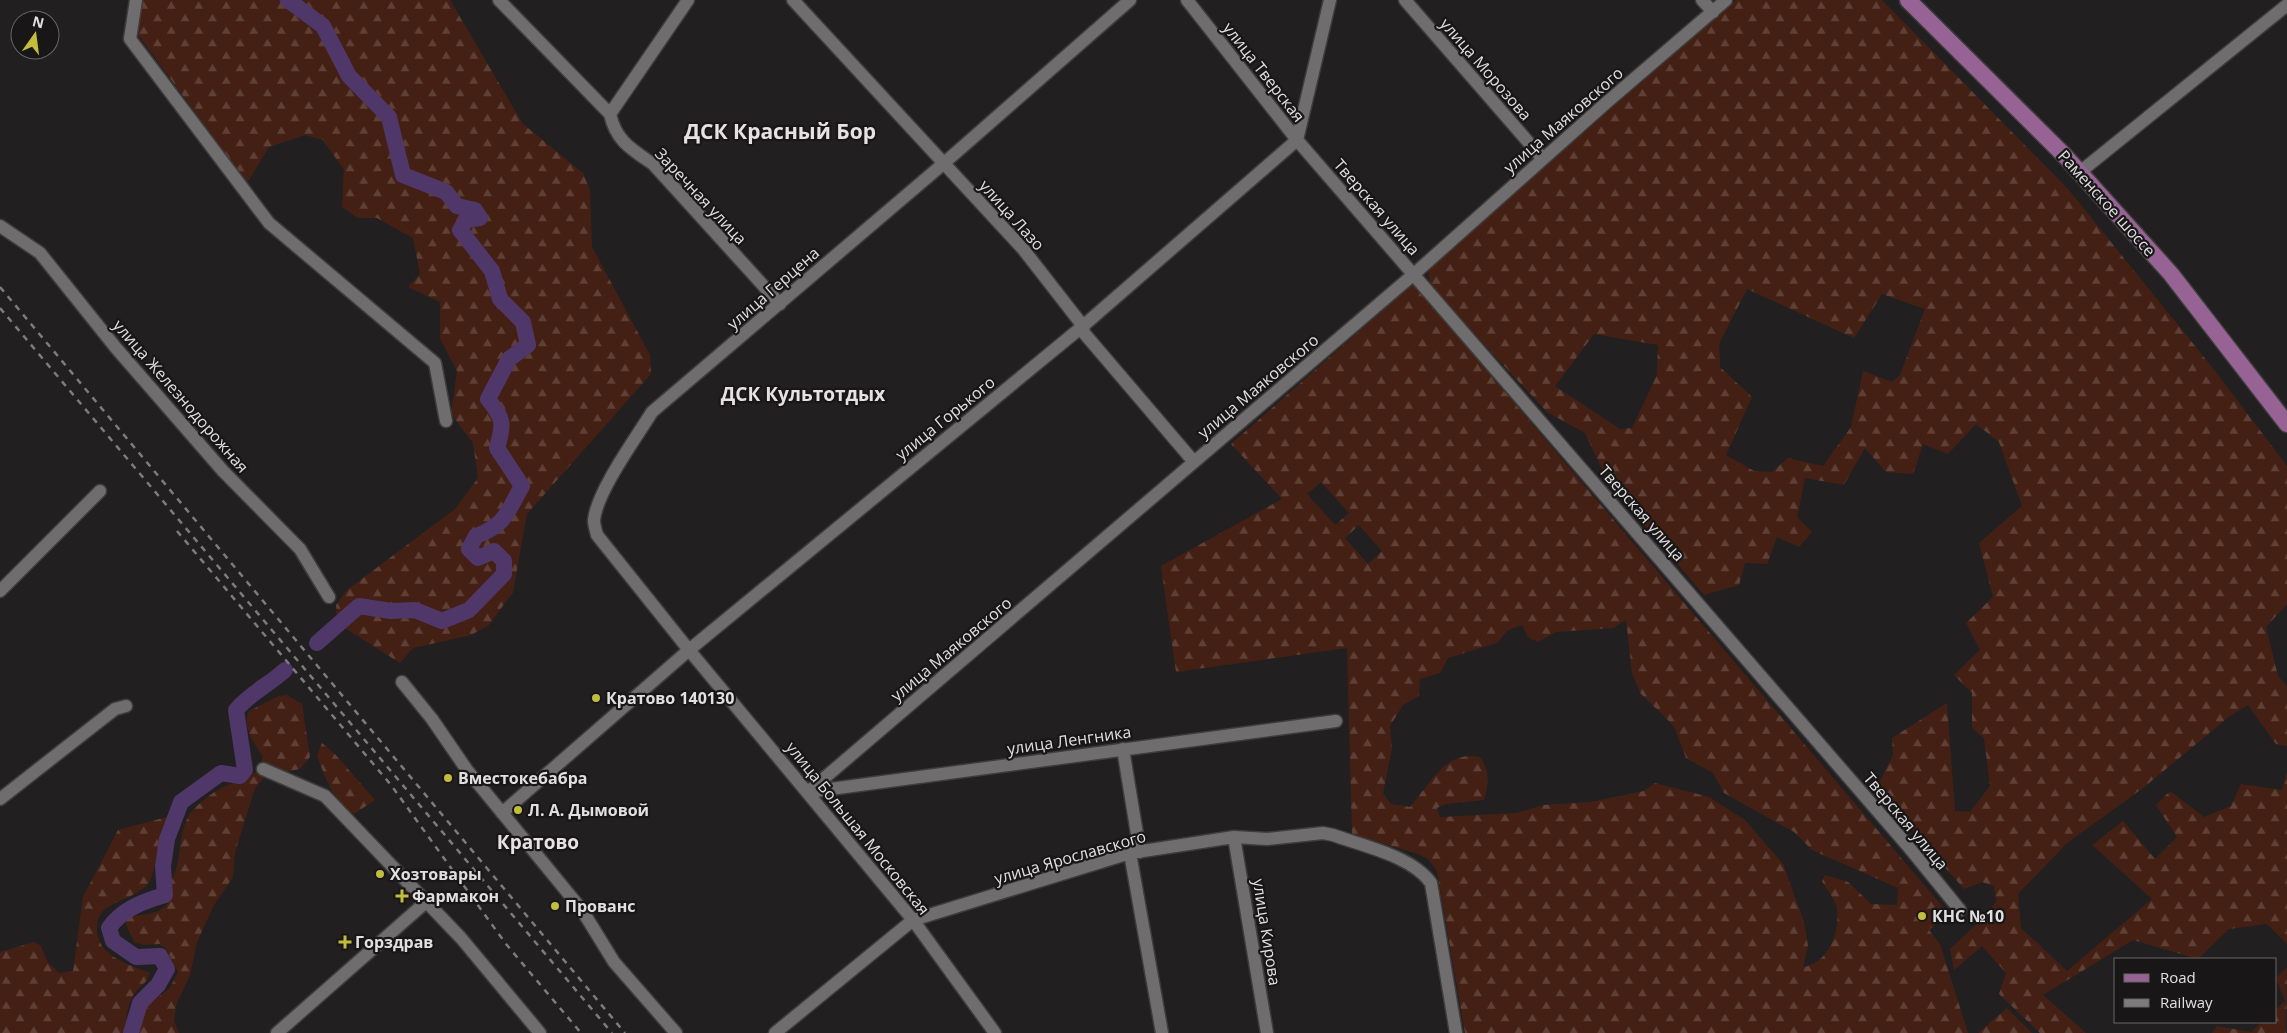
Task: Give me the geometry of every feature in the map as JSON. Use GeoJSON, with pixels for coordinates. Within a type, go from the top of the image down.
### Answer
{"type":"FeatureCollection","features":[{"type":"Feature","properties":{"kind":"main road","name":"Раменское шоссе"},"geometry":{"type":"LineString","coordinates":[[1908,0],[2080,172],[2171,274],[2284,415]]}},
{"type":"Feature","properties":{"kind":"street"},"geometry":{"type":"LineString","coordinates":[[136,0],[130,39],[269,223],[435,363],[446,421]]}},
{"type":"Feature","properties":{"kind":"street","name":"Заречная улица"},"geometry":{"type":"LineString","coordinates":[[500,0],[610,114],[614,130],[630,148],[653,164],[780,304]]}},
{"type":"Feature","properties":{"kind":"street"},"geometry":{"type":"LineString","coordinates":[[610,114],[688,0]]}},
{"type":"Feature","properties":{"kind":"street","name":"улица Лазо"},"geometry":{"type":"LineString","coordinates":[[793,0],[1023,250],[1083,326],[1084,333],[1194,462]]}},
{"type":"Feature","properties":{"kind":"street","name":"улица Герцена"},"geometry":{"type":"LineString","coordinates":[[689,650],[597,535],[594,520],[600,500],[652,412],[944,164],[1130,0]]}},
{"type":"Feature","properties":{"kind":"street","name":"улица Тверская"},"geometry":{"type":"LineString","coordinates":[[1187,0],[1297,140]]}},
{"type":"Feature","properties":{"kind":"street"},"geometry":{"type":"LineString","coordinates":[[1297,140],[1330,0]]}},
{"type":"Feature","properties":{"kind":"street","name":"улица Морозова"},"geometry":{"type":"LineString","coordinates":[[1405,0],[1543,160]]}},
{"type":"Feature","properties":{"kind":"street"},"geometry":{"type":"LineString","coordinates":[[1702,0],[1713,12]]}},
{"type":"Feature","properties":{"kind":"street","name":"улица Маяковского"},"geometry":{"type":"LineString","coordinates":[[808,792],[1414,274],[1726,0]]}},
{"type":"Feature","properties":{"kind":"street"},"geometry":{"type":"LineString","coordinates":[[2080,172],[2287,6]]}},
{"type":"Feature","properties":{"kind":"street","name":"Тверская улица"},"geometry":{"type":"LineString","coordinates":[[1297,140],[1907,844],[1960,910]]}},
{"type":"Feature","properties":{"kind":"street","name":"улица Горького"},"geometry":{"type":"LineString","coordinates":[[502,813],[689,650],[1083,326],[1297,140]]}},
{"type":"Feature","properties":{"kind":"street","name":"улица Железнодорожная"},"geometry":{"type":"LineString","coordinates":[[0,226],[40,253],[116,348],[217,463],[300,549],[329,597]]}},
{"type":"Feature","properties":{"kind":"street"},"geometry":{"type":"LineString","coordinates":[[0,591],[100,491]]}},
{"type":"Feature","properties":{"kind":"street","name":"улица Большая Московская"},"geometry":{"type":"LineString","coordinates":[[689,650],[913,920],[995,1033]]}},
{"type":"Feature","properties":{"kind":"street"},"geometry":{"type":"LineString","coordinates":[[402,682],[432,719],[466,770],[582,910],[614,962],[676,1033]]}},
{"type":"Feature","properties":{"kind":"street"},"geometry":{"type":"LineString","coordinates":[[0,799],[115,709],[126,706]]}},
{"type":"Feature","properties":{"kind":"street","name":"улица Ленгника"},"geometry":{"type":"LineString","coordinates":[[808,792],[1336,721]]}},
{"type":"Feature","properties":{"kind":"street"},"geometry":{"type":"LineString","coordinates":[[1123,749],[1135,852],[1162,1033]]}},
{"type":"Feature","properties":{"kind":"street"},"geometry":{"type":"LineString","coordinates":[[263,769],[326,796],[461,938],[540,1033]]}},
{"type":"Feature","properties":{"kind":"street","name":"улица Ярославского"},"geometry":{"type":"LineString","coordinates":[[775,1033],[913,920],[1135,852],[1234,837],[1267,839],[1323,833],[1333,834],[1406,862],[1418,869],[1431,883],[1456,1033]]}},
{"type":"Feature","properties":{"kind":"street","name":"улица Кирова"},"geometry":{"type":"LineString","coordinates":[[1234,837],[1267,1033]]}},
{"type":"Feature","properties":{"kind":"street"},"geometry":{"type":"LineString","coordinates":[[277,1033],[426,902]]}},
{"type":"Feature","properties":{"kind":"green space"},"geometry":{"type":"Polygon","coordinates":[[[138,0],[450,0],[523,124],[583,173],[590,190],[592,247],[650,355],[651,374],[527,514],[513,592],[489,625],[471,635],[413,648],[400,663],[337,623],[336,605],[347,590],[455,509],[478,478],[473,443],[451,414],[457,371],[440,338],[440,302],[408,287],[420,274],[413,238],[377,218],[358,218],[342,207],[344,170],[323,140],[305,135],[269,147],[247,183],[136,32],[138,0]]]}},
{"type":"Feature","properties":{"kind":"green space"},"geometry":{"type":"Polygon","coordinates":[[[1736,0],[1882,0],[2068,189],[2212,367],[2287,466],[2287,604],[2266,627],[2278,676],[2287,686],[2287,746],[2276,744],[2248,705],[2230,716],[2143,788],[2067,843],[2018,894],[2021,928],[2067,971],[2152,899],[2092,845],[2123,821],[2155,859],[2177,837],[2156,805],[2170,791],[2204,817],[2231,806],[2241,784],[2282,790],[2287,772],[2287,944],[2267,924],[2229,929],[2199,958],[2133,940],[2043,995],[2086,1033],[2040,1033],[1999,994],[2006,973],[1982,946],[1954,970],[1950,949],[1980,921],[1996,902],[1994,886],[1982,882],[1964,889],[1876,789],[1893,755],[1892,738],[1947,703],[1955,811],[1970,812],[1990,786],[1984,738],[1972,728],[1972,693],[1954,675],[1980,650],[1966,623],[1993,597],[1979,543],[2022,506],[1999,442],[1976,424],[1948,454],[1923,444],[1913,474],[1886,472],[1865,448],[1844,485],[1805,478],[1797,517],[1812,532],[1799,547],[1777,537],[1767,564],[1745,563],[1739,585],[1704,595],[1609,484],[1585,433],[1547,412],[1430,286],[1428,268],[1736,0]],[[1747,289],[1719,344],[1720,367],[1752,397],[1726,455],[1754,471],[1772,472],[1788,458],[1823,466],[1851,427],[1863,371],[1892,382],[1900,375],[1925,309],[1882,294],[1854,338],[1747,289]],[[1594,334],[1555,386],[1620,429],[1632,428],[1657,375],[1658,345],[1594,334]]]}},
{"type":"Feature","properties":{"kind":"green space"},"geometry":{"type":"Polygon","coordinates":[[[1413,284],[1948,913],[1929,930],[1940,944],[1968,1033],[1465,1033],[1437,871],[1428,859],[1418,854],[1352,834],[1347,648],[1176,672],[1161,566],[1282,499],[1231,444],[1413,284]],[[1321,482],[1307,494],[1335,525],[1349,513],[1321,482]],[[1359,525],[1345,538],[1368,564],[1382,551],[1359,525]],[[1626,620],[1613,628],[1556,632],[1538,642],[1528,637],[1522,625],[1508,630],[1497,643],[1448,658],[1440,673],[1420,679],[1419,696],[1403,705],[1390,726],[1392,749],[1383,793],[1391,804],[1410,807],[1439,771],[1457,759],[1468,756],[1480,757],[1486,768],[1487,783],[1484,800],[1446,804],[1437,808],[1440,817],[1516,813],[1544,805],[1590,802],[1644,791],[1655,783],[1709,797],[1745,820],[1783,864],[1804,922],[1808,946],[1803,967],[1819,960],[1826,953],[1834,937],[1837,909],[1833,898],[1822,881],[1825,875],[1848,882],[1871,904],[1897,905],[1898,888],[1812,850],[1794,832],[1724,793],[1713,773],[1686,758],[1674,726],[1641,694],[1632,673],[1626,620]]]}},
{"type":"Feature","properties":{"kind":"green space"},"geometry":{"type":"Polygon","coordinates":[[[287,695],[302,704],[310,757],[300,769],[271,774],[255,788],[235,852],[233,877],[214,905],[197,942],[190,975],[176,1005],[174,1021],[179,1033],[140,1033],[143,1009],[170,988],[178,972],[166,949],[160,944],[143,945],[134,942],[124,920],[133,916],[158,911],[169,902],[183,833],[190,814],[214,792],[248,778],[257,771],[263,757],[248,729],[247,717],[249,711],[279,696],[287,695]]]}},
{"type":"Feature","properties":{"kind":"green space"},"geometry":{"type":"Polygon","coordinates":[[[322,743],[334,753],[375,800],[354,814],[342,805],[326,779],[317,755],[322,743]]]}},
{"type":"Feature","properties":{"kind":"green space"},"geometry":{"type":"Polygon","coordinates":[[[167,817],[148,884],[135,894],[106,909],[101,913],[98,920],[98,936],[101,945],[107,952],[123,962],[150,973],[131,1001],[127,1011],[124,1033],[0,1033],[0,952],[34,942],[41,946],[47,961],[59,973],[73,971],[83,897],[118,830],[167,817]]]}},
{"type":"Feature","properties":{"kind":"green space"},"geometry":{"type":"Polygon","coordinates":[[[2287,967],[2286,1033],[2212,1033],[2217,1026],[2251,1032],[2261,1023],[2277,1023],[2277,1008],[2285,1001],[2277,977],[2287,967]]]}},
{"type":"Feature","properties":{"kind":"green space"},"geometry":{"type":"Polygon","coordinates":[[[2007,1008],[2032,1033],[1978,1033],[2007,1008]]]}},
{"type":"Feature","properties":{"kind":"waterway"},"geometry":{"type":"LineString","coordinates":[[288,0],[323,26],[349,76],[389,117],[403,175],[446,192],[457,206],[475,210],[480,218],[466,220],[460,230],[492,271],[500,299],[523,322],[528,345],[509,359],[488,399],[500,417],[501,422],[501,433],[497,448],[522,486],[505,517],[494,527],[476,536],[469,549],[478,558],[494,551],[504,561],[504,574],[469,610],[442,621],[415,610],[391,611],[359,606],[317,643]]}},
{"type":"Feature","properties":{"kind":"waterway"},"geometry":{"type":"LineString","coordinates":[[131,1033],[140,1003],[158,985],[167,969],[160,956],[136,957],[113,941],[109,928],[114,921],[127,911],[141,903],[165,895],[163,866],[167,839],[181,802],[221,773],[240,776],[245,770],[236,710],[247,699],[285,670]]}},
{"type":"Feature","properties":{"kind":"railway"},"geometry":{"type":"LineString","coordinates":[[0,287],[625,1033]]}},
{"type":"Feature","properties":{"kind":"railway"},"geometry":{"type":"LineString","coordinates":[[0,308],[612,1033]]}},
{"type":"Feature","properties":{"kind":"railway"},"geometry":{"type":"LineString","coordinates":[[177,531],[391,785],[506,944],[581,1033]]}},
{"type":"Feature","properties":{"kind":"place","name":"Кратово 140130"},"geometry":{"type":"Point","coordinates":[596,698]}},
{"type":"Feature","properties":{"kind":"place","name":"Вместокебабра"},"geometry":{"type":"Point","coordinates":[448,778]}},
{"type":"Feature","properties":{"kind":"place","name":"Л. А. Дымовой"},"geometry":{"type":"Point","coordinates":[518,810]}},
{"type":"Feature","properties":{"kind":"place","name":"Хозтовары"},"geometry":{"type":"Point","coordinates":[380,874]}},
{"type":"Feature","properties":{"kind":"place","name":"Фармакон"},"geometry":{"type":"Point","coordinates":[402,896]}},
{"type":"Feature","properties":{"kind":"place","name":"Прованс"},"geometry":{"type":"Point","coordinates":[555,906]}},
{"type":"Feature","properties":{"kind":"place","name":"КНС №10"},"geometry":{"type":"Point","coordinates":[1922,916]}},
{"type":"Feature","properties":{"kind":"place","name":"Горздрав"},"geometry":{"type":"Point","coordinates":[345,942]}},
{"type":"Feature","properties":{"kind":"district","name":"ДСК Красный Бор"},"geometry":{"type":"Point","coordinates":[780,132]}},
{"type":"Feature","properties":{"kind":"district","name":"ДСК Культотдых"},"geometry":{"type":"Point","coordinates":[803,394]}},
{"type":"Feature","properties":{"kind":"district","name":"Кратово"},"geometry":{"type":"Point","coordinates":[538,842]}}]}
